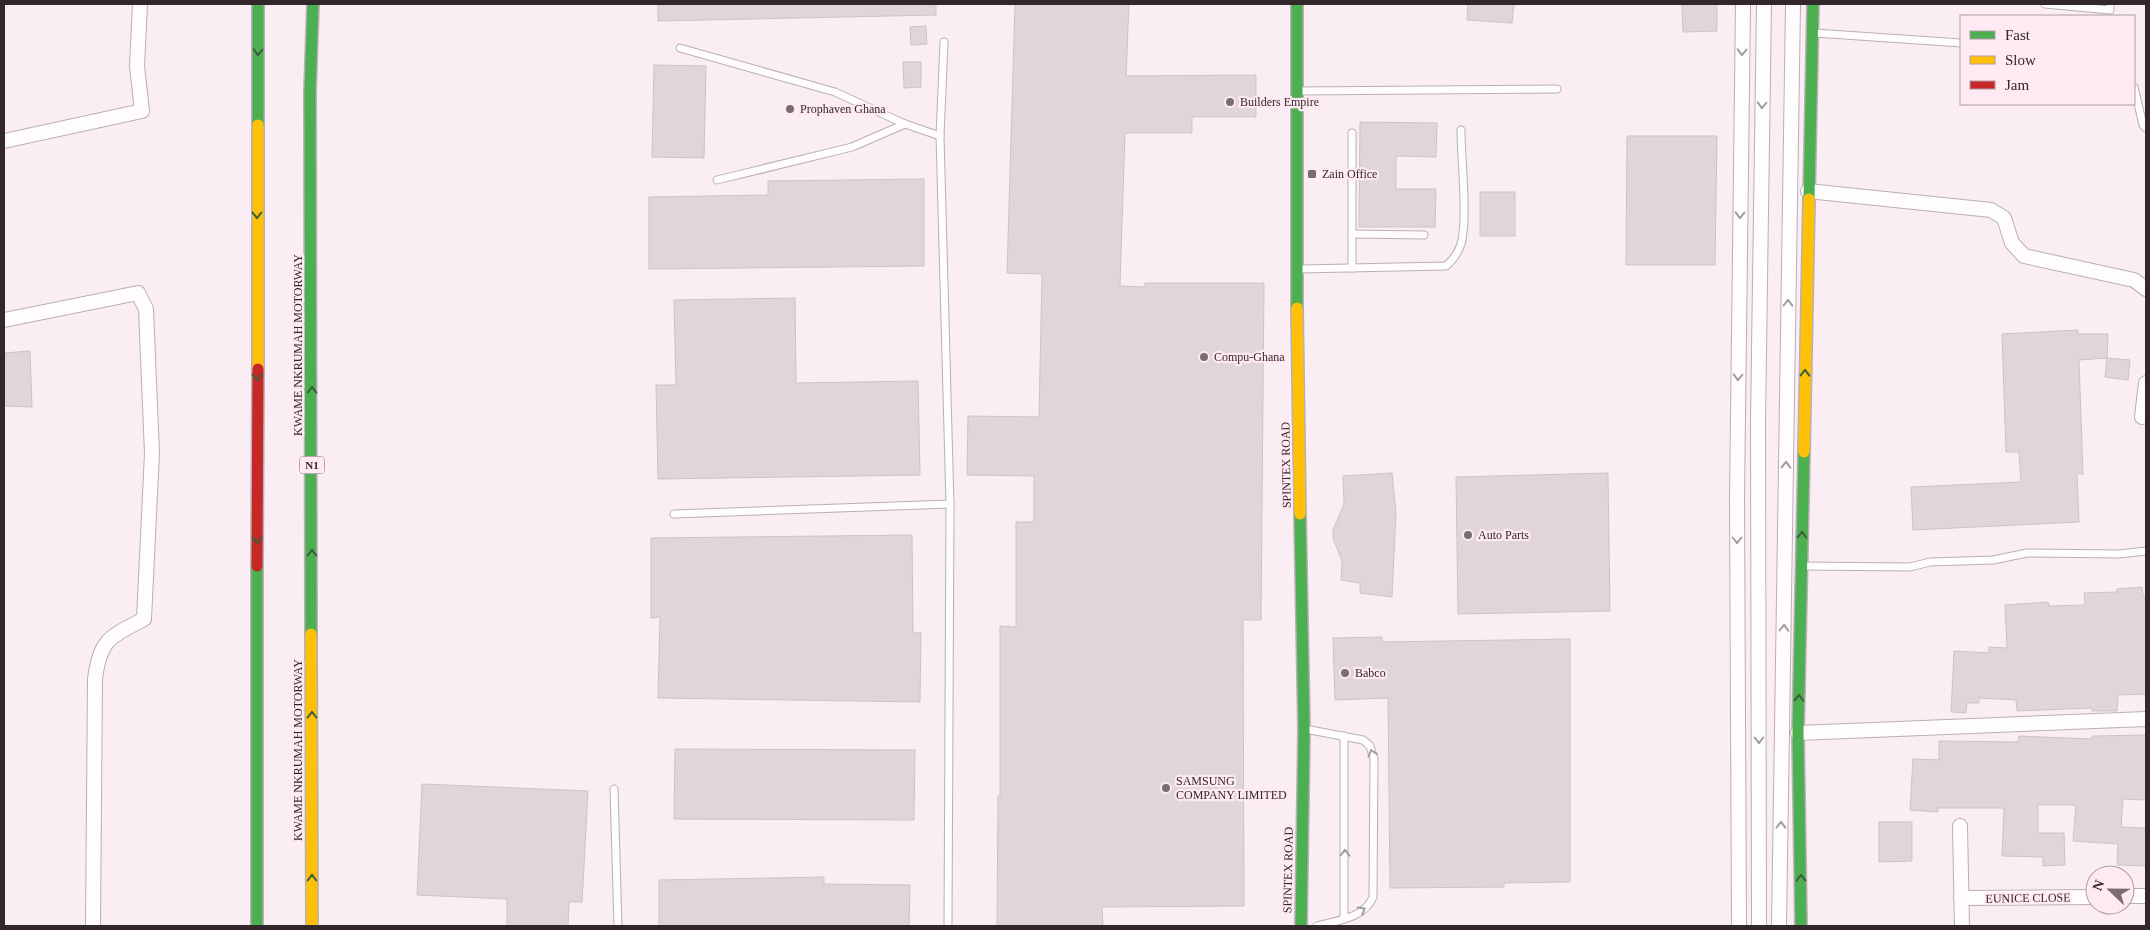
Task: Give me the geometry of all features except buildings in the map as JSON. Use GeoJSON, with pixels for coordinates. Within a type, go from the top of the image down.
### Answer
{"type":"FeatureCollection","features":[{"type":"Feature","properties":{"kind":"main road"},"geometry":{"type":"LineString","coordinates":[[258,4],[258,926]]}},
{"type":"Feature","properties":{"kind":"main road","name":"KWAME NKRUMAH MOTORWAY"},"geometry":{"type":"LineString","coordinates":[[312,926],[310,91],[313,4]]}},
{"type":"Feature","properties":{"kind":"main road","name":"SPINTEX ROAD"},"geometry":{"type":"LineString","coordinates":[[1297,4],[1297,269],[1304,729],[1301,926]]}},
{"type":"Feature","properties":{"kind":"main road"},"geometry":{"type":"LineString","coordinates":[[1802,926],[1798,733],[1808,191],[1814,4]]}},
{"type":"Feature","properties":{"kind":"street"},"geometry":{"type":"LineString","coordinates":[[4,141],[142,111],[137,66],[140,4]]}},
{"type":"Feature","properties":{"kind":"street"},"geometry":{"type":"LineString","coordinates":[[1739,926],[1737,499],[1743,4]]}},
{"type":"Feature","properties":{"kind":"street"},"geometry":{"type":"LineString","coordinates":[[1759,926],[1758,420],[1764,4]]}},
{"type":"Feature","properties":{"kind":"street"},"geometry":{"type":"LineString","coordinates":[[1779,926],[1793,4]]}},
{"type":"Feature","properties":{"kind":"street"},"geometry":{"type":"LineString","coordinates":[[1808,191],[1991,210],[2004,218],[2012,243],[2024,256],[2134,280],[2146,289]]}},
{"type":"Feature","properties":{"kind":"street"},"geometry":{"type":"LineString","coordinates":[[4,320],[138,293],[146,309],[152,453],[144,619],[116,633],[104,643],[97,659],[95,679],[93,926]]}},
{"type":"Feature","properties":{"kind":"street"},"geometry":{"type":"LineString","coordinates":[[2142,417],[2146,383]]}},
{"type":"Feature","properties":{"kind":"street"},"geometry":{"type":"LineString","coordinates":[[1798,733],[2146,719]]}},
{"type":"Feature","properties":{"kind":"street"},"geometry":{"type":"LineString","coordinates":[[1960,826],[1962,926]]}},
{"type":"Feature","properties":{"kind":"street","name":"EUNICE CLOSE"},"geometry":{"type":"LineString","coordinates":[[1961,898],[2085,897]]}},
{"type":"Feature","properties":{"kind":"lane"},"geometry":{"type":"LineString","coordinates":[[2045,4],[2110,10],[2110,4]]}},
{"type":"Feature","properties":{"kind":"lane"},"geometry":{"type":"LineString","coordinates":[[1812,33],[1960,43]]}},
{"type":"Feature","properties":{"kind":"lane"},"geometry":{"type":"LineString","coordinates":[[944,42],[940,136],[950,504],[948,926]]}},
{"type":"Feature","properties":{"kind":"lane"},"geometry":{"type":"LineString","coordinates":[[680,48],[835,92],[905,124],[940,136]]}},
{"type":"Feature","properties":{"kind":"lane"},"geometry":{"type":"LineString","coordinates":[[1297,91],[1557,89]]}},
{"type":"Feature","properties":{"kind":"lane"},"geometry":{"type":"LineString","coordinates":[[2135,91],[2143,125],[2146,128]]}},
{"type":"Feature","properties":{"kind":"lane"},"geometry":{"type":"LineString","coordinates":[[717,180],[852,147],[905,124]]}},
{"type":"Feature","properties":{"kind":"lane"},"geometry":{"type":"LineString","coordinates":[[1297,269],[1446,266],[1454,258],[1461,244],[1464,227],[1461,130]]}},
{"type":"Feature","properties":{"kind":"lane"},"geometry":{"type":"LineString","coordinates":[[1352,133],[1352,268]]}},
{"type":"Feature","properties":{"kind":"lane"},"geometry":{"type":"LineString","coordinates":[[1352,234],[1424,235]]}},
{"type":"Feature","properties":{"kind":"lane"},"geometry":{"type":"LineString","coordinates":[[674,514],[950,504]]}},
{"type":"Feature","properties":{"kind":"lane"},"geometry":{"type":"LineString","coordinates":[[1801,566],[1910,567],[1930,562],[1993,560],[2027,553],[2119,554],[2146,551]]}},
{"type":"Feature","properties":{"kind":"lane"},"geometry":{"type":"LineString","coordinates":[[1304,729],[1363,740],[1370,746],[1374,759],[1373,897],[1370,905],[1344,919],[1317,926]]}},
{"type":"Feature","properties":{"kind":"lane"},"geometry":{"type":"LineString","coordinates":[[1344,736],[1344,919]]}},
{"type":"Feature","properties":{"kind":"lane"},"geometry":{"type":"LineString","coordinates":[[614,789],[618,926]]}},
{"type":"Feature","properties":{"kind":"traffic: fast"},"geometry":{"type":"LineString","coordinates":[[258,4],[258,125]]}},
{"type":"Feature","properties":{"kind":"traffic: fast"},"geometry":{"type":"LineString","coordinates":[[311,634],[310,91],[313,4]]}},
{"type":"Feature","properties":{"kind":"traffic: fast"},"geometry":{"type":"LineString","coordinates":[[1297,4],[1297,308]]}},
{"type":"Feature","properties":{"kind":"traffic: fast"},"geometry":{"type":"LineString","coordinates":[[1809,199],[1813,4]]}},
{"type":"Feature","properties":{"kind":"traffic: fast"},"geometry":{"type":"LineString","coordinates":[[1801,926],[1798,733],[1804,452]]}},
{"type":"Feature","properties":{"kind":"traffic: fast"},"geometry":{"type":"LineString","coordinates":[[1300,514],[1304,729],[1301,926]]}},
{"type":"Feature","properties":{"kind":"traffic: fast"},"geometry":{"type":"LineString","coordinates":[[257,566],[257,926]]}},
{"type":"Feature","properties":{"kind":"traffic: slow"},"geometry":{"type":"LineString","coordinates":[[258,125],[258,369]]}},
{"type":"Feature","properties":{"kind":"traffic: slow"},"geometry":{"type":"LineString","coordinates":[[1804,452],[1809,199]]}},
{"type":"Feature","properties":{"kind":"traffic: slow"},"geometry":{"type":"LineString","coordinates":[[1297,308],[1300,514]]}},
{"type":"Feature","properties":{"kind":"traffic: slow"},"geometry":{"type":"LineString","coordinates":[[311,634],[312,926]]}},
{"type":"Feature","properties":{"kind":"traffic: jam"},"geometry":{"type":"LineString","coordinates":[[257,566],[258,369]]}},
{"type":"Feature","properties":{"kind":"place","name":"Builders Empire"},"geometry":{"type":"Point","coordinates":[1230,102]}},
{"type":"Feature","properties":{"kind":"place","name":"Prophaven Ghana"},"geometry":{"type":"Point","coordinates":[790,109]}},
{"type":"Feature","properties":{"kind":"place","name":"Zain Office"},"geometry":{"type":"Point","coordinates":[1312,174]}},
{"type":"Feature","properties":{"kind":"place","name":"Compu-Ghana"},"geometry":{"type":"Point","coordinates":[1204,357]}},
{"type":"Feature","properties":{"kind":"place","name":"Auto Parts"},"geometry":{"type":"Point","coordinates":[1468,535]}},
{"type":"Feature","properties":{"kind":"place","name":"Babco"},"geometry":{"type":"Point","coordinates":[1345,673]}},
{"type":"Feature","properties":{"kind":"place","name":"SAMSUNG COMPANY LIMITED"},"geometry":{"type":"Point","coordinates":[1166,788]}}]}
